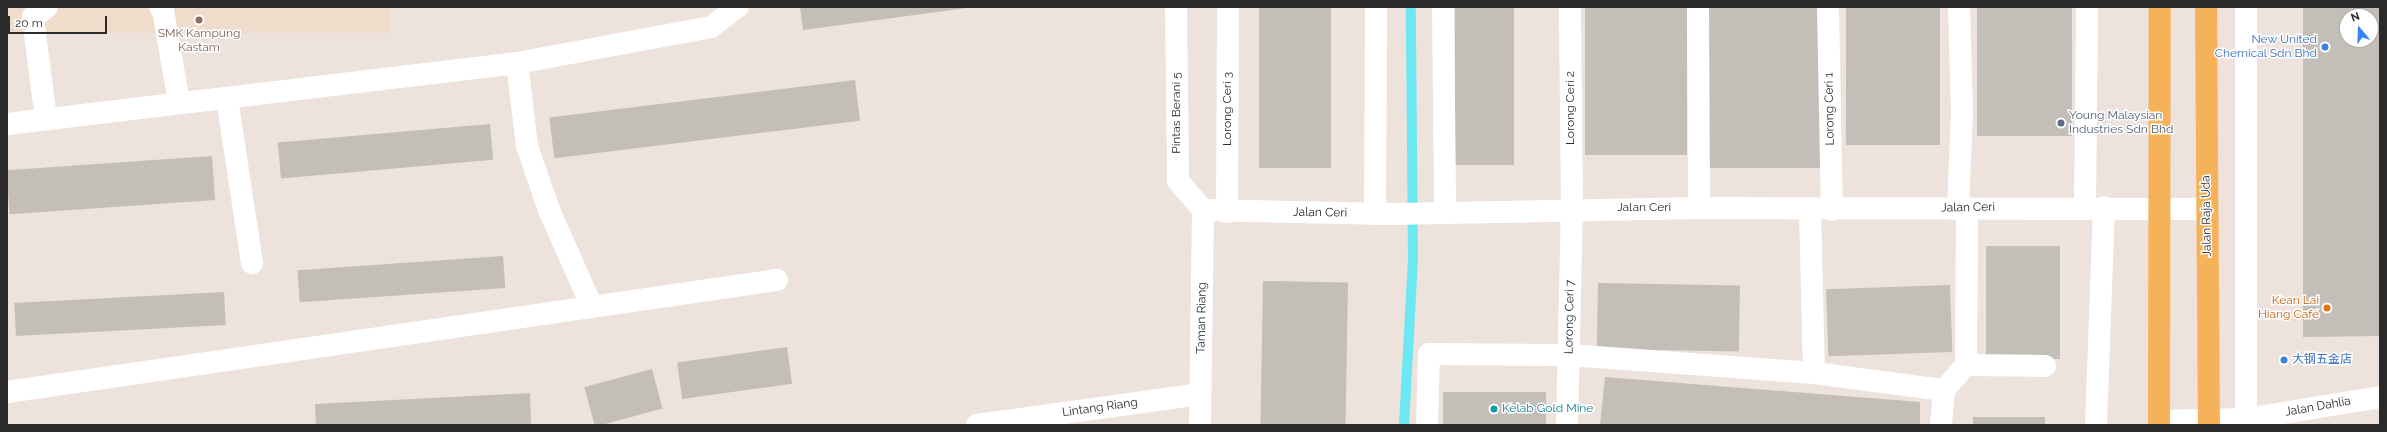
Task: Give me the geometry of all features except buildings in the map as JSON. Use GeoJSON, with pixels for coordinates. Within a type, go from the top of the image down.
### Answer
{"type":"FeatureCollection","features":[{"type":"Feature","properties":{"kind":"main road"},"geometry":{"type":"LineString","coordinates":[[2159,423],[2158,208],[2160,7]]}},
{"type":"Feature","properties":{"kind":"main road","name":"Jalan Raja Uda"},"geometry":{"type":"LineString","coordinates":[[2206,7],[2206,209],[2209,423]]}},
{"type":"Feature","properties":{"kind":"street"},"geometry":{"type":"LineString","coordinates":[[46,119],[33,17],[47,7]]}},
{"type":"Feature","properties":{"kind":"street"},"geometry":{"type":"LineString","coordinates":[[160,7],[163,10],[179,103]]}},
{"type":"Feature","properties":{"kind":"street"},"geometry":{"type":"LineString","coordinates":[[7,124],[517,63],[711,27],[738,7]]}},
{"type":"Feature","properties":{"kind":"street","name":"Pintas Berani 5"},"geometry":{"type":"LineString","coordinates":[[1176,7],[1178,181],[1204,210]]}},
{"type":"Feature","properties":{"kind":"street","name":"Lorong Ceri 3"},"geometry":{"type":"LineString","coordinates":[[1227,212],[1228,7]]}},
{"type":"Feature","properties":{"kind":"street"},"geometry":{"type":"LineString","coordinates":[[1376,7],[1383,214]]}},
{"type":"Feature","properties":{"kind":"street"},"geometry":{"type":"LineString","coordinates":[[1438,212],[1443,7]]}},
{"type":"Feature","properties":{"kind":"street","name":"Lorong Ceri 2"},"geometry":{"type":"LineString","coordinates":[[1570,7],[1572,209]]}},
{"type":"Feature","properties":{"kind":"street"},"geometry":{"type":"LineString","coordinates":[[1698,7],[1699,208]]}},
{"type":"Feature","properties":{"kind":"street","name":"Lorong Ceri 1"},"geometry":{"type":"LineString","coordinates":[[1828,7],[1832,210]]}},
{"type":"Feature","properties":{"kind":"street"},"geometry":{"type":"LineString","coordinates":[[1941,425],[1944,390],[1966,364],[1959,7]]}},
{"type":"Feature","properties":{"kind":"street"},"geometry":{"type":"LineString","coordinates":[[2087,7],[2094,207],[2096,425]]}},
{"type":"Feature","properties":{"kind":"street"},"geometry":{"type":"LineString","coordinates":[[2246,7],[2246,419]]}},
{"type":"Feature","properties":{"kind":"street"},"geometry":{"type":"LineString","coordinates":[[517,63],[527,146],[549,210],[592,307]]}},
{"type":"Feature","properties":{"kind":"street"},"geometry":{"type":"LineString","coordinates":[[226,98],[252,263]]}},
{"type":"Feature","properties":{"kind":"street","name":"Jalan Ceri"},"geometry":{"type":"LineString","coordinates":[[1204,210],[1227,212],[1383,214],[1572,209],[1699,208],[1810,210],[2094,207],[2206,209]]}},
{"type":"Feature","properties":{"kind":"street","name":"Lorong Ceri 7"},"geometry":{"type":"LineString","coordinates":[[1567,425],[1572,209]]}},
{"type":"Feature","properties":{"kind":"street","name":"Taman Riang"},"geometry":{"type":"LineString","coordinates":[[1200,425],[1204,210]]}},
{"type":"Feature","properties":{"kind":"street"},"geometry":{"type":"LineString","coordinates":[[1810,210],[1814,373]]}},
{"type":"Feature","properties":{"kind":"street"},"geometry":{"type":"LineString","coordinates":[[7,392],[777,280]]}},
{"type":"Feature","properties":{"kind":"street"},"geometry":{"type":"LineString","coordinates":[[1427,425],[1429,354],[1569,355],[1814,373],[1944,390]]}},
{"type":"Feature","properties":{"kind":"street"},"geometry":{"type":"LineString","coordinates":[[1966,364],[2045,366]]}},
{"type":"Feature","properties":{"kind":"street","name":"Lintang Riang"},"geometry":{"type":"LineString","coordinates":[[977,425],[1200,394]]}},
{"type":"Feature","properties":{"kind":"street","name":"Jalan Dahlia"},"geometry":{"type":"LineString","coordinates":[[2159,423],[2209,423],[2246,419],[2380,397]]}},
{"type":"Feature","properties":{"kind":"shaded area","name":"SMK Kampung Kastam"},"geometry":{"type":"Polygon","coordinates":[[[7,7],[391,7],[391,33],[7,33],[7,7]]]}},
{"type":"Feature","properties":{"kind":"waterway"},"geometry":{"type":"LineString","coordinates":[[1404,425],[1413,261],[1411,7]]}},
{"type":"Feature","properties":{"kind":"place","name":"SMK Kampung Kastam"},"geometry":{"type":"Point","coordinates":[199,20]}},
{"type":"Feature","properties":{"kind":"place","name":"New United Chemical Sdn Bhd"},"geometry":{"type":"Point","coordinates":[2325,47]}},
{"type":"Feature","properties":{"kind":"place","name":"Young Malaysian Industries Sdn Bhd"},"geometry":{"type":"Point","coordinates":[2061,123]}},
{"type":"Feature","properties":{"kind":"place","name":"Kean Lai Hiang Café"},"geometry":{"type":"Point","coordinates":[2327,308]}},
{"type":"Feature","properties":{"kind":"place","name":"大钢五金店"},"geometry":{"type":"Point","coordinates":[2284,360]}},
{"type":"Feature","properties":{"kind":"place","name":"Kelab Gold Mine"},"geometry":{"type":"Point","coordinates":[1494,409]}}]}
